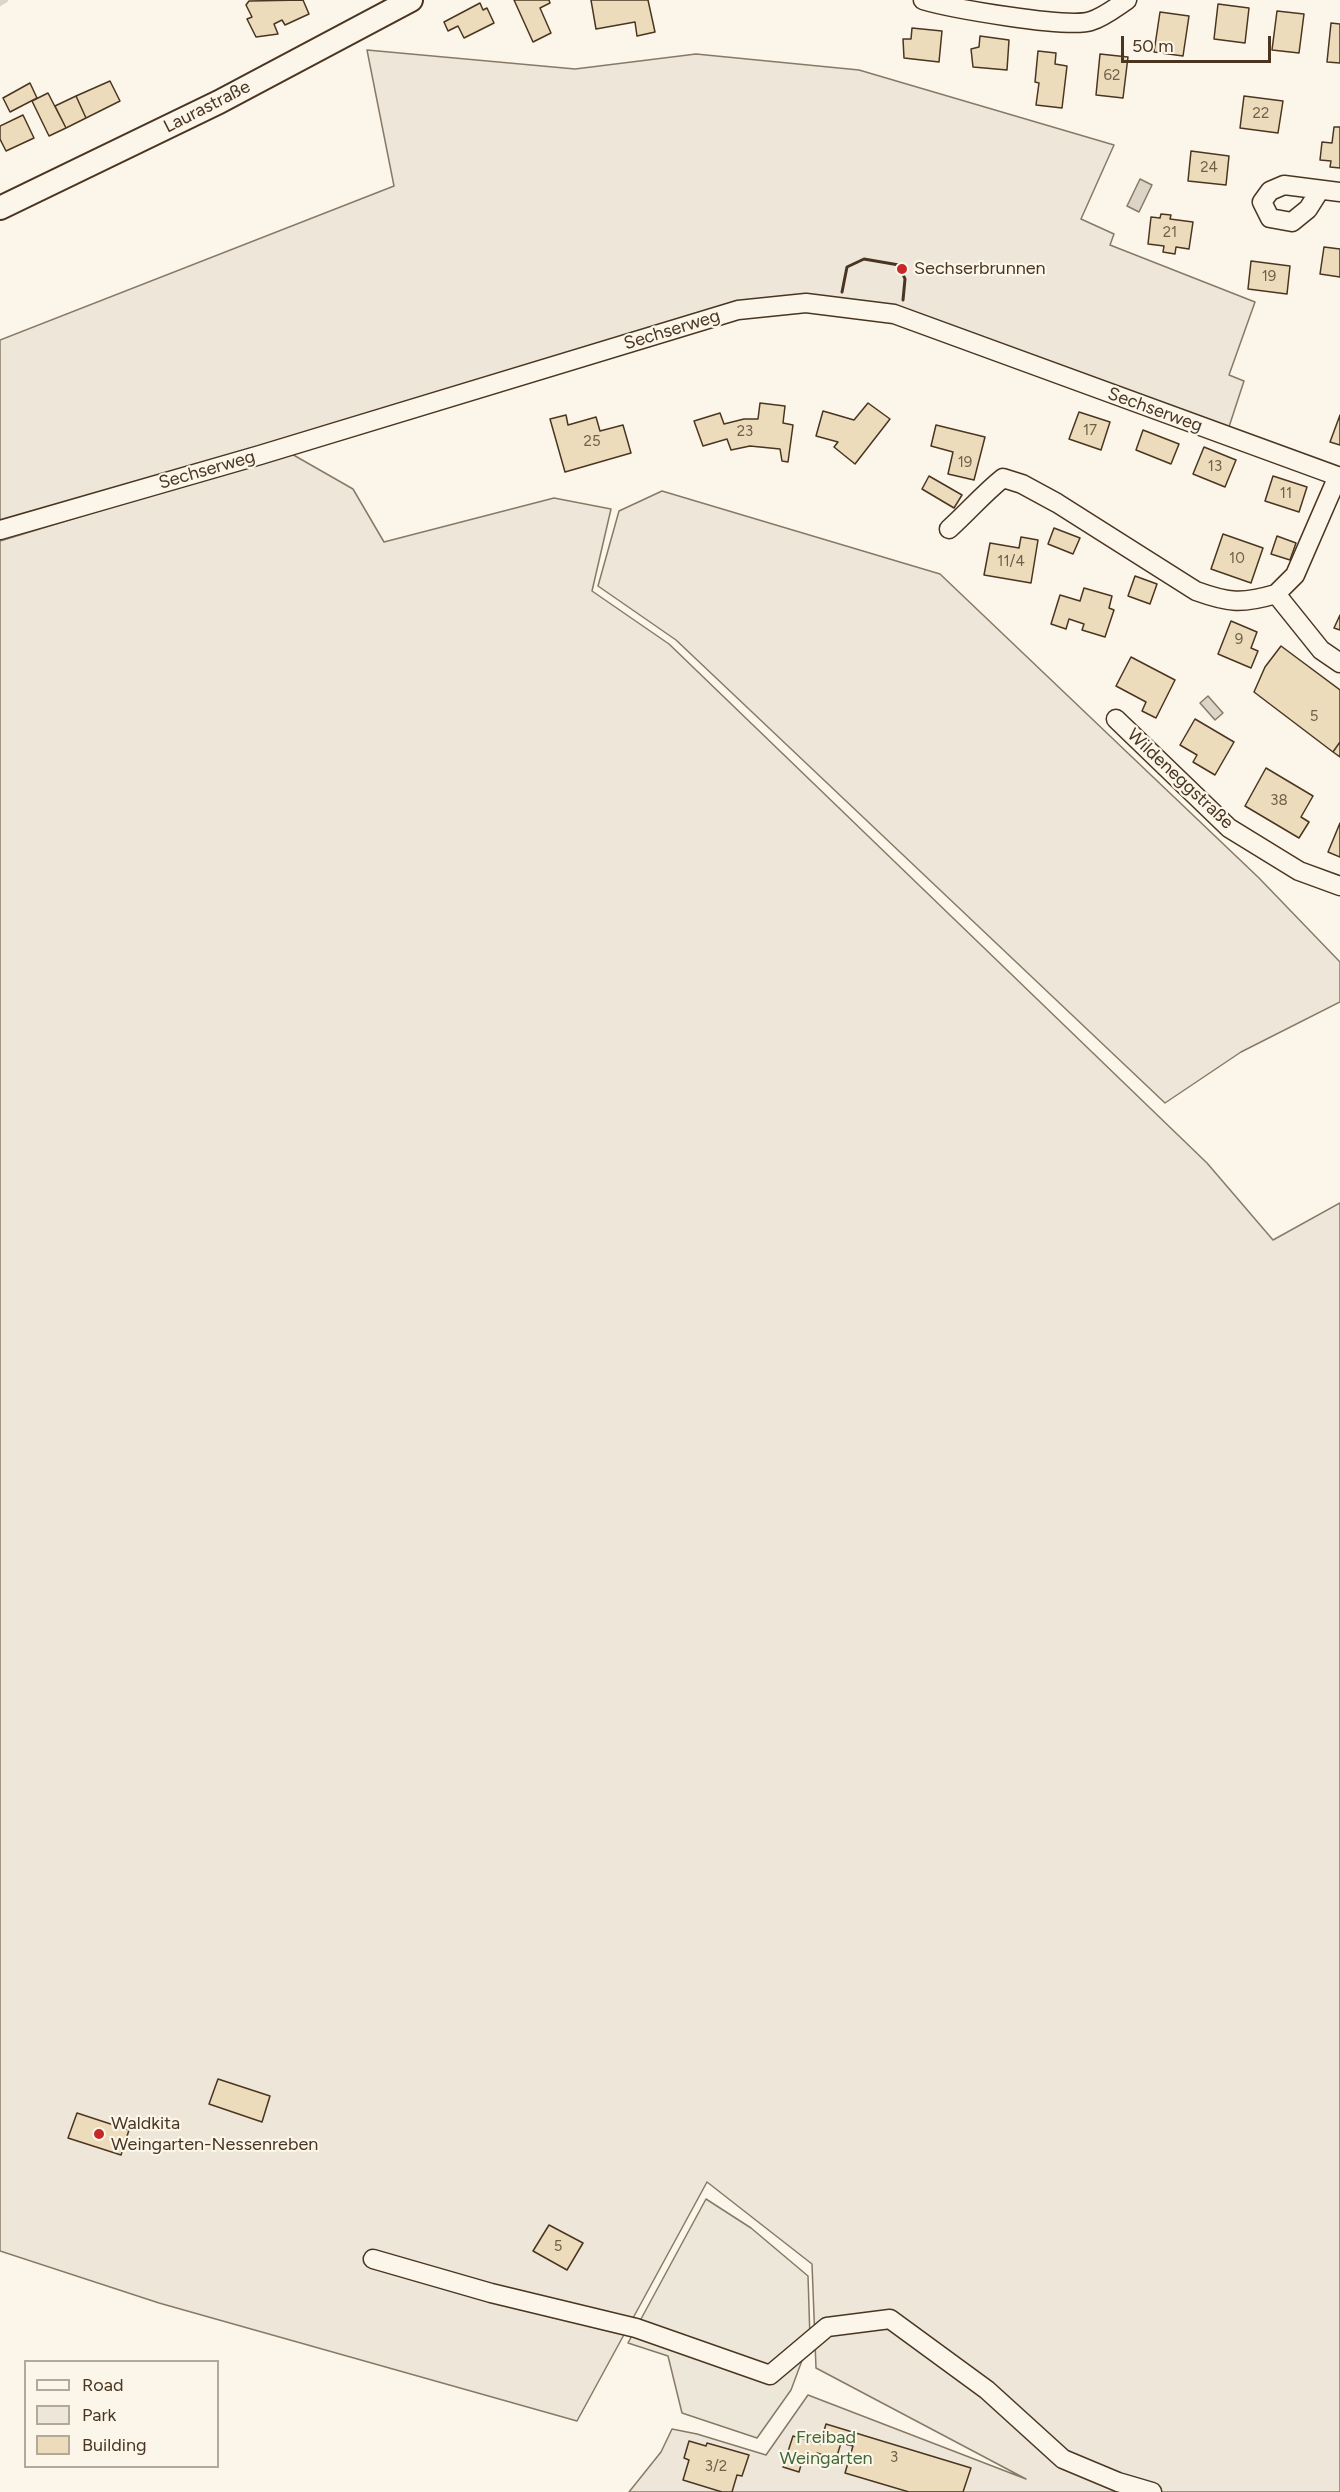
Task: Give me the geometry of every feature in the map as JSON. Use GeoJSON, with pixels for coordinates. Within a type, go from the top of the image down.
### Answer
{"type":"FeatureCollection","features":[{"type":"Feature","properties":{"kind":"street","name":"Laurastraße"},"geometry":{"type":"LineString","coordinates":[[0,208],[209,107],[411,0]]}},
{"type":"Feature","properties":{"kind":"street"},"geometry":{"type":"LineString","coordinates":[[922,0],[944,6],[1037,19],[1089,22],[1110,12],[1126,0]]}},
{"type":"Feature","properties":{"kind":"street"},"geometry":{"type":"LineString","coordinates":[[1320,190],[1340,192]]}},
{"type":"Feature","properties":{"kind":"street","name":"Sechserweg"},"geometry":{"type":"LineString","coordinates":[[0,530],[260,455],[738,310],[806,303],[894,314],[1339,476]]}},
{"type":"Feature","properties":{"kind":"street"},"geometry":{"type":"LineString","coordinates":[[949,529],[984,493],[1003,478],[1022,484],[1057,503],[1196,591],[1221,600],[1251,602],[1276,594],[1295,575],[1339,476]]}},
{"type":"Feature","properties":{"kind":"street"},"geometry":{"type":"LineString","coordinates":[[1276,594],[1321,650],[1340,663]]}},
{"type":"Feature","properties":{"kind":"street","name":"Wildeneggstraße"},"geometry":{"type":"LineString","coordinates":[[1116,719],[1229,828],[1299,871],[1340,886]]}},
{"type":"Feature","properties":{"kind":"street"},"geometry":{"type":"LineString","coordinates":[[373,2259],[491,2293],[636,2328],[770,2375],[827,2327],[890,2319],[987,2390],[1063,2459],[1118,2482],[1152,2492]]}},
{"type":"Feature","properties":{"kind":"green space"},"geometry":{"type":"Polygon","coordinates":[[[367,50],[575,69],[696,54],[859,70],[1114,145],[1081,219],[1114,234],[1110,245],[1255,302],[1229,375],[1244,381],[1226,436],[894,314],[738,310],[0,530],[0,340],[394,186],[367,50]]]}},
{"type":"Feature","properties":{"kind":"green space","name":"Freibad Weingarten"},"geometry":{"type":"Polygon","coordinates":[[[290,453],[353,489],[384,542],[554,498],[611,509],[592,591],[669,644],[1207,1163],[1273,1240],[1340,1203],[1340,2492],[629,2492],[661,2452],[672,2429],[697,2434],[766,2455],[808,2395],[1026,2479],[816,2368],[812,2264],[707,2182],[577,2421],[159,2303],[0,2251],[0,541],[290,453]]]}},
{"type":"Feature","properties":{"kind":"green space"},"geometry":{"type":"Polygon","coordinates":[[[662,491],[940,574],[1259,878],[1340,962],[1340,1002],[1241,1052],[1165,1103],[676,640],[598,586],[619,511],[662,491]]]}},
{"type":"Feature","properties":{"kind":"shaded area"},"geometry":{"type":"Polygon","coordinates":[[[1140,179],[1152,185],[1139,212],[1127,206],[1140,179]]]}},
{"type":"Feature","properties":{"kind":"shaded area"},"geometry":{"type":"Polygon","coordinates":[[[1208,696],[1223,713],[1215,720],[1200,703],[1208,696]]]}},
{"type":"Feature","properties":{"kind":"shaded area"},"geometry":{"type":"Polygon","coordinates":[[[706,2199],[751,2228],[808,2276],[810,2339],[791,2390],[757,2438],[682,2413],[668,2356],[628,2343],[706,2199]]]}},
{"type":"Feature","properties":{"kind":"building"},"geometry":{"type":"Polygon","coordinates":[[[303,0],[309,14],[285,25],[282,20],[274,24],[278,34],[256,37],[247,19],[252,17],[246,5],[249,1],[303,0]]]}},
{"type":"Feature","properties":{"kind":"building"},"geometry":{"type":"Polygon","coordinates":[[[514,0],[549,0],[550,3],[540,8],[551,33],[533,42],[514,0]]]}},
{"type":"Feature","properties":{"kind":"building"},"geometry":{"type":"Polygon","coordinates":[[[591,0],[648,0],[655,32],[637,36],[635,22],[596,29],[591,0]]]}},
{"type":"Feature","properties":{"kind":"building"},"geometry":{"type":"Polygon","coordinates":[[[480,3],[483,10],[487,8],[494,23],[464,38],[458,26],[448,31],[444,22],[480,3]]]}},
{"type":"Feature","properties":{"kind":"building"},"geometry":{"type":"Polygon","coordinates":[[[1218,4],[1249,8],[1245,43],[1214,39],[1218,4]]]}},
{"type":"Feature","properties":{"kind":"building"},"geometry":{"type":"Polygon","coordinates":[[[1277,11],[1304,14],[1299,53],[1272,50],[1277,11]]]}},
{"type":"Feature","properties":{"kind":"building"},"geometry":{"type":"Polygon","coordinates":[[[1160,12],[1189,16],[1183,56],[1154,52],[1160,12]]]}},
{"type":"Feature","properties":{"kind":"building"},"geometry":{"type":"Polygon","coordinates":[[[1331,23],[1340,24],[1340,63],[1327,62],[1331,23]]]}},
{"type":"Feature","properties":{"kind":"building"},"geometry":{"type":"Polygon","coordinates":[[[912,28],[942,31],[939,62],[904,58],[903,39],[911,39],[912,28]]]}},
{"type":"Feature","properties":{"kind":"building"},"geometry":{"type":"Polygon","coordinates":[[[980,36],[1009,40],[1007,70],[973,67],[971,49],[979,47],[980,36]]]}},
{"type":"Feature","properties":{"kind":"building"},"geometry":{"type":"Polygon","coordinates":[[[1038,51],[1056,53],[1055,64],[1067,66],[1062,108],[1036,105],[1039,83],[1035,82],[1038,51]]]}},
{"type":"Feature","properties":{"kind":"building"},"geometry":{"type":"Polygon","coordinates":[[[1100,54],[1128,57],[1123,98],[1096,95],[1100,54]]]}},
{"type":"Feature","properties":{"kind":"building"},"geometry":{"type":"Polygon","coordinates":[[[110,81],[120,101],[86,118],[76,96],[110,81]]]}},
{"type":"Feature","properties":{"kind":"building"},"geometry":{"type":"Polygon","coordinates":[[[30,83],[37,98],[10,112],[3,98],[30,83]]]}},
{"type":"Feature","properties":{"kind":"building"},"geometry":{"type":"Polygon","coordinates":[[[48,93],[66,128],[49,136],[32,101],[48,93]]]}},
{"type":"Feature","properties":{"kind":"building"},"geometry":{"type":"Polygon","coordinates":[[[76,96],[86,118],[66,128],[55,106],[76,96]]]}},
{"type":"Feature","properties":{"kind":"building"},"geometry":{"type":"Polygon","coordinates":[[[1244,96],[1283,101],[1278,133],[1240,128],[1244,96]]]}},
{"type":"Feature","properties":{"kind":"building"},"geometry":{"type":"Polygon","coordinates":[[[23,115],[34,138],[6,151],[0,139],[0,126],[23,115]]]}},
{"type":"Feature","properties":{"kind":"building"},"geometry":{"type":"Polygon","coordinates":[[[1334,127],[1340,127],[1340,168],[1330,167],[1331,161],[1320,160],[1322,142],[1332,143],[1334,127]]]}},
{"type":"Feature","properties":{"kind":"building"},"geometry":{"type":"Polygon","coordinates":[[[1191,151],[1229,156],[1226,185],[1188,181],[1191,151]]]}},
{"type":"Feature","properties":{"kind":"building"},"geometry":{"type":"Polygon","coordinates":[[[1161,214],[1171,215],[1170,219],[1193,222],[1189,249],[1176,247],[1175,254],[1163,252],[1164,246],[1148,244],[1151,217],[1160,218],[1161,214]]]}},
{"type":"Feature","properties":{"kind":"building"},"geometry":{"type":"Polygon","coordinates":[[[1324,247],[1340,249],[1340,277],[1320,274],[1324,247]]]}},
{"type":"Feature","properties":{"kind":"building"},"geometry":{"type":"Polygon","coordinates":[[[1251,261],[1290,266],[1287,294],[1248,289],[1251,261]]]}},
{"type":"Feature","properties":{"kind":"building"},"geometry":{"type":"Polygon","coordinates":[[[760,403],[785,406],[783,423],[793,425],[788,462],[782,461],[780,449],[750,446],[731,450],[727,439],[703,446],[694,421],[720,413],[724,424],[744,419],[758,419],[760,403]]]}},
{"type":"Feature","properties":{"kind":"building"},"geometry":{"type":"Polygon","coordinates":[[[868,403],[890,419],[855,464],[834,447],[838,442],[816,436],[823,411],[854,420],[868,403]]]}},
{"type":"Feature","properties":{"kind":"building"},"geometry":{"type":"Polygon","coordinates":[[[1079,412],[1110,422],[1101,450],[1069,439],[1079,412]]]}},
{"type":"Feature","properties":{"kind":"building"},"geometry":{"type":"Polygon","coordinates":[[[566,415],[568,425],[596,417],[600,431],[623,425],[631,453],[565,472],[550,419],[566,415]]]}},
{"type":"Feature","properties":{"kind":"building"},"geometry":{"type":"Polygon","coordinates":[[[1340,415],[1340,445],[1330,442],[1340,415]]]}},
{"type":"Feature","properties":{"kind":"building"},"geometry":{"type":"Polygon","coordinates":[[[936,425],[985,437],[974,480],[948,474],[953,452],[931,446],[936,425]]]}},
{"type":"Feature","properties":{"kind":"building"},"geometry":{"type":"Polygon","coordinates":[[[1143,430],[1179,444],[1171,464],[1136,450],[1143,430]]]}},
{"type":"Feature","properties":{"kind":"building"},"geometry":{"type":"Polygon","coordinates":[[[1204,447],[1236,460],[1225,487],[1193,474],[1204,447]]]}},
{"type":"Feature","properties":{"kind":"building"},"geometry":{"type":"Polygon","coordinates":[[[929,476],[962,495],[954,508],[922,489],[929,476]]]}},
{"type":"Feature","properties":{"kind":"building"},"geometry":{"type":"Polygon","coordinates":[[[1273,476],[1307,487],[1299,512],[1265,501],[1273,476]]]}},
{"type":"Feature","properties":{"kind":"building"},"geometry":{"type":"Polygon","coordinates":[[[1054,528],[1080,538],[1073,554],[1048,544],[1054,528]]]}},
{"type":"Feature","properties":{"kind":"building"},"geometry":{"type":"Polygon","coordinates":[[[1223,534],[1263,548],[1251,583],[1211,569],[1223,534]]]}},
{"type":"Feature","properties":{"kind":"building"},"geometry":{"type":"Polygon","coordinates":[[[1277,536],[1296,543],[1290,560],[1271,554],[1277,536]]]}},
{"type":"Feature","properties":{"kind":"building"},"geometry":{"type":"Polygon","coordinates":[[[1021,537],[1038,540],[1031,583],[984,575],[990,543],[1019,548],[1021,537]]]}},
{"type":"Feature","properties":{"kind":"building"},"geometry":{"type":"Polygon","coordinates":[[[1135,576],[1157,584],[1150,604],[1128,596],[1135,576]]]}},
{"type":"Feature","properties":{"kind":"building"},"geometry":{"type":"Polygon","coordinates":[[[1084,588],[1112,596],[1109,608],[1114,610],[1105,637],[1082,630],[1084,624],[1069,619],[1066,629],[1051,624],[1060,595],[1080,601],[1084,588]]]}},
{"type":"Feature","properties":{"kind":"building"},"geometry":{"type":"Polygon","coordinates":[[[1340,615],[1340,630],[1334,628],[1340,615]]]}},
{"type":"Feature","properties":{"kind":"building"},"geometry":{"type":"Polygon","coordinates":[[[1231,621],[1257,632],[1251,648],[1258,651],[1251,668],[1218,654],[1231,621]]]}},
{"type":"Feature","properties":{"kind":"building"},"geometry":{"type":"Polygon","coordinates":[[[1281,646],[1340,690],[1340,742],[1333,752],[1254,692],[1265,667],[1281,646]]]}},
{"type":"Feature","properties":{"kind":"building"},"geometry":{"type":"Polygon","coordinates":[[[1131,657],[1175,680],[1156,718],[1142,711],[1146,702],[1116,686],[1131,657]]]}},
{"type":"Feature","properties":{"kind":"building"},"geometry":{"type":"Polygon","coordinates":[[[1195,719],[1234,742],[1215,775],[1193,762],[1197,755],[1180,745],[1195,719]]]}},
{"type":"Feature","properties":{"kind":"building"},"geometry":{"type":"Polygon","coordinates":[[[1340,742],[1340,757],[1333,752],[1340,742]]]}},
{"type":"Feature","properties":{"kind":"building"},"geometry":{"type":"Polygon","coordinates":[[[1266,768],[1313,796],[1301,817],[1309,822],[1299,838],[1245,806],[1266,768]]]}},
{"type":"Feature","properties":{"kind":"building"},"geometry":{"type":"Polygon","coordinates":[[[1340,823],[1340,857],[1328,852],[1340,823]]]}},
{"type":"Feature","properties":{"kind":"building","name":"Waldkita Weingarten-Nessenreben"},"geometry":{"type":"Polygon","coordinates":[[[218,2079],[270,2096],[262,2122],[209,2104],[218,2079]]]}},
{"type":"Feature","properties":{"kind":"building","name":"Waldkita Weingarten-Nessenreben"},"geometry":{"type":"Polygon","coordinates":[[[77,2113],[129,2130],[121,2155],[68,2138],[77,2113]]]}},
{"type":"Feature","properties":{"kind":"building"},"geometry":{"type":"Polygon","coordinates":[[[549,2225],[583,2243],[567,2270],[533,2251],[549,2225]]]}},
{"type":"Feature","properties":{"kind":"building"},"geometry":{"type":"Polygon","coordinates":[[[826,2424],[971,2468],[963,2492],[909,2492],[845,2473],[853,2446],[841,2443],[836,2459],[817,2453],[815,2457],[804,2454],[799,2472],[783,2467],[793,2436],[820,2444],[826,2424]]]}},
{"type":"Feature","properties":{"kind":"building"},"geometry":{"type":"Polygon","coordinates":[[[689,2441],[706,2446],[707,2443],[749,2455],[742,2476],[737,2475],[732,2492],[722,2492],[683,2480],[689,2460],[684,2458],[689,2441]]]}},
{"type":"Feature","properties":{"kind":"waterway"},"geometry":{"type":"LineString","coordinates":[[0,3],[5,0]]}},
{"type":"Feature","properties":{"kind":"wall"},"geometry":{"type":"LineString","coordinates":[[842,292],[847,267],[864,259],[899,265],[905,279],[903,300]]}},
{"type":"Feature","properties":{"kind":"place","name":"Sechserbrunnen"},"geometry":{"type":"Point","coordinates":[902,269]}},
{"type":"Feature","properties":{"kind":"place","name":"Waldkita Weingarten-Nessenreben"},"geometry":{"type":"Point","coordinates":[99,2134]}}]}
